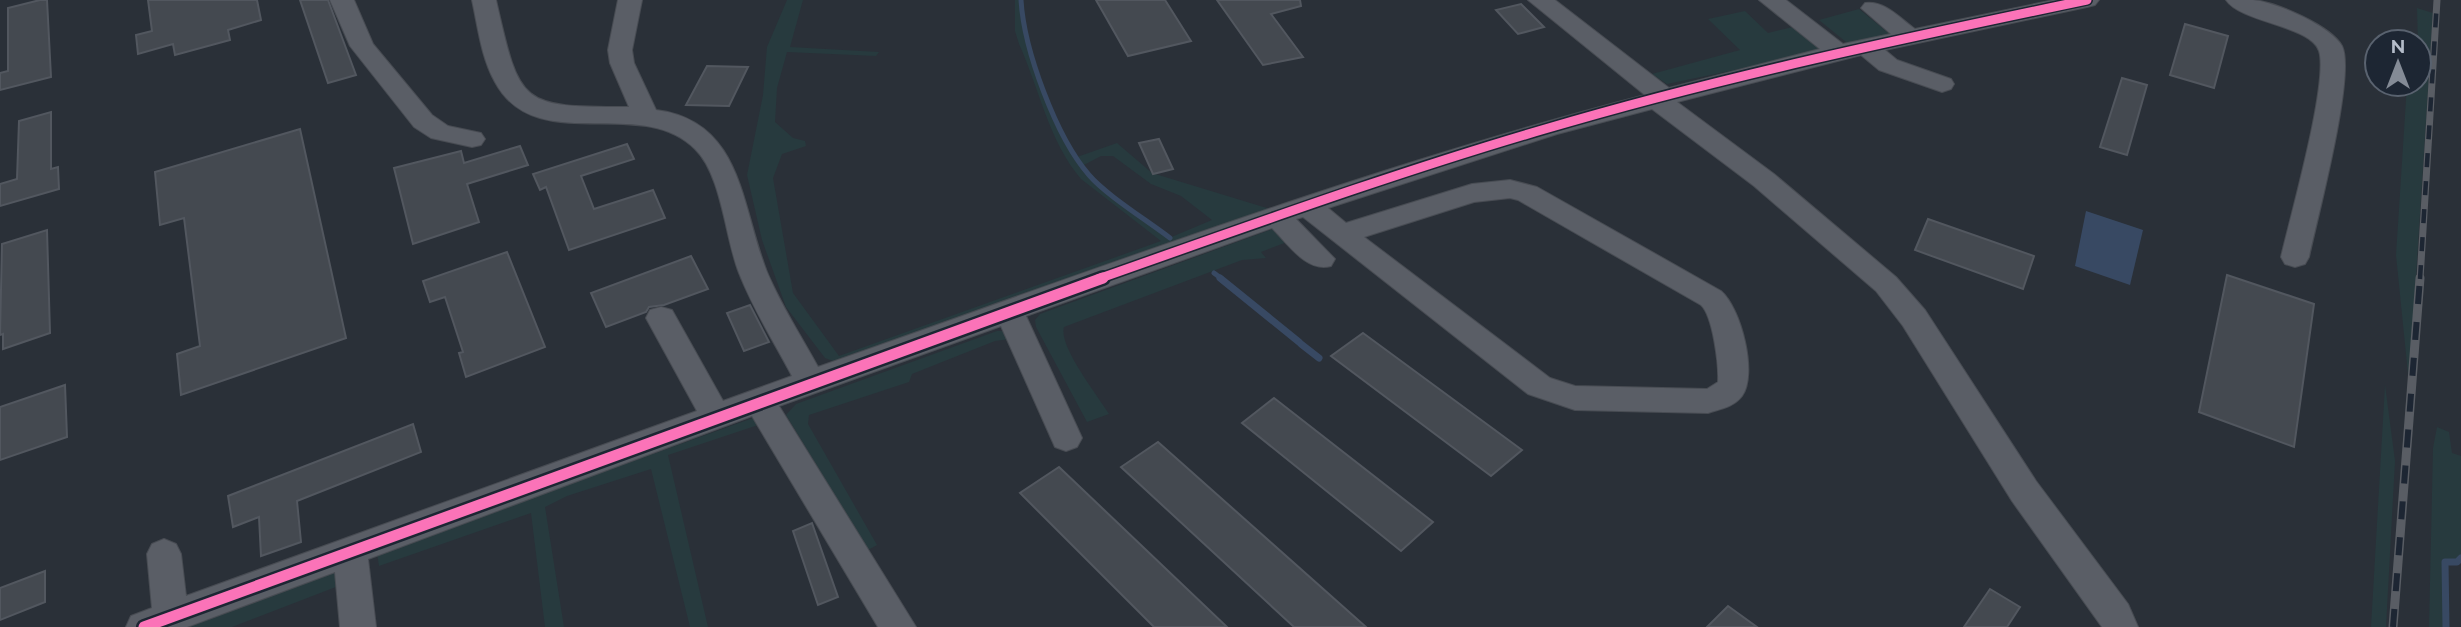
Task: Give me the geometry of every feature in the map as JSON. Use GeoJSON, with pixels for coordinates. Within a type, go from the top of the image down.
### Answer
{"type":"FeatureCollection","features":[{"type":"Feature","properties":{"kind":"street"},"geometry":{"type":"LineString","coordinates":[[342,0],[362,46],[423,121],[440,132],[472,139]]}},
{"type":"Feature","properties":{"kind":"street"},"geometry":{"type":"LineString","coordinates":[[484,0],[500,63],[512,91],[520,100],[547,112],[571,115],[658,116],[690,130],[706,143],[718,163],[748,260],[811,382]]}},
{"type":"Feature","properties":{"kind":"street"},"geometry":{"type":"LineString","coordinates":[[630,0],[620,50],[626,73],[645,115]]}},
{"type":"Feature","properties":{"kind":"street"},"geometry":{"type":"LineString","coordinates":[[1540,0],[1848,249],[1886,284],[1914,318],[2024,492],[2115,615],[2120,627]]}},
{"type":"Feature","properties":{"kind":"street"},"geometry":{"type":"LineString","coordinates":[[1771,0],[1853,49],[1942,84]]}},
{"type":"Feature","properties":{"kind":"street"},"geometry":{"type":"LineString","coordinates":[[164,554],[157,622],[811,382],[1307,205],[1548,128],[1660,98],[1853,49],[2087,0]]}},
{"type":"Feature","properties":{"kind":"street"},"geometry":{"type":"LineString","coordinates":[[2238,0],[2313,30],[2330,46],[2333,70],[2331,91],[2295,257]]}},
{"type":"Feature","properties":{"kind":"street"},"geometry":{"type":"LineString","coordinates":[[1873,8],[1910,37]]}},
{"type":"Feature","properties":{"kind":"street"},"geometry":{"type":"LineString","coordinates":[[1307,205],[1342,234],[1539,386],[1557,394],[1575,398],[1709,401],[1724,395],[1733,386],[1734,373],[1720,306],[1711,298],[1528,193],[1510,189],[1472,193],[1342,234]]}},
{"type":"Feature","properties":{"kind":"street"},"geometry":{"type":"LineString","coordinates":[[1276,216],[1321,259]]}},
{"type":"Feature","properties":{"kind":"street"},"geometry":{"type":"LineString","coordinates":[[1010,313],[1066,439]]}},
{"type":"Feature","properties":{"kind":"street"},"geometry":{"type":"LineString","coordinates":[[661,318],[716,417]]}},
{"type":"Feature","properties":{"kind":"street"},"geometry":{"type":"LineString","coordinates":[[760,401],[898,627]]}},
{"type":"Feature","properties":{"kind":"street"},"geometry":{"type":"LineString","coordinates":[[350,550],[358,627]]}},
{"type":"Feature","properties":{"kind":"green space"},"geometry":{"type":"Polygon","coordinates":[[[787,0],[803,0],[790,47],[879,52],[876,56],[787,52],[777,88],[775,122],[793,138],[805,141],[806,146],[782,154],[773,178],[793,293],[839,356],[1161,241],[1081,179],[1070,164],[1053,132],[1019,44],[1015,31],[1015,0],[1020,0],[1021,17],[1033,64],[1054,118],[1077,162],[1087,176],[1106,193],[1169,238],[1212,220],[1181,196],[1151,184],[1113,156],[1101,156],[1082,166],[1077,157],[1117,143],[1152,173],[1270,209],[847,360],[833,361],[825,358],[786,307],[762,240],[747,175],[763,95],[767,47],[787,0]]]}},
{"type":"Feature","properties":{"kind":"green space"},"geometry":{"type":"Polygon","coordinates":[[[2417,8],[2433,13],[2432,28],[2418,28],[2417,8]]]}},
{"type":"Feature","properties":{"kind":"green space"},"geometry":{"type":"Polygon","coordinates":[[[1859,9],[1891,35],[1851,46],[1819,20],[1859,9]]]}},
{"type":"Feature","properties":{"kind":"green space"},"geometry":{"type":"Polygon","coordinates":[[[1745,11],[1768,33],[1797,26],[1826,51],[1667,84],[1652,74],[1740,50],[1708,19],[1745,11]]]}},
{"type":"Feature","properties":{"kind":"green space"},"geometry":{"type":"Polygon","coordinates":[[[2406,98],[2428,98],[2409,384],[2396,255],[2406,98]]]}},
{"type":"Feature","properties":{"kind":"green space"},"geometry":{"type":"Polygon","coordinates":[[[1278,227],[1300,237],[1261,252],[1266,258],[1242,260],[1064,327],[1067,346],[1073,358],[1109,414],[1087,422],[1036,327],[1035,320],[1040,314],[1278,227]]]}},
{"type":"Feature","properties":{"kind":"green space"},"geometry":{"type":"Polygon","coordinates":[[[1002,331],[1010,339],[995,341],[912,374],[909,382],[809,415],[808,424],[877,545],[868,550],[786,415],[796,404],[1002,331]]]}},
{"type":"Feature","properties":{"kind":"green space"},"geometry":{"type":"Polygon","coordinates":[[[2385,385],[2395,461],[2386,627],[2371,627],[2385,385]]]}},
{"type":"Feature","properties":{"kind":"green space"},"geometry":{"type":"Polygon","coordinates":[[[753,418],[773,436],[764,437],[758,425],[668,455],[708,627],[690,627],[651,469],[567,496],[545,507],[564,627],[545,627],[531,513],[379,566],[377,553],[753,418]]]}},
{"type":"Feature","properties":{"kind":"green space"},"geometry":{"type":"Polygon","coordinates":[[[2437,427],[2449,432],[2452,453],[2461,456],[2461,554],[2454,560],[2444,560],[2444,627],[2429,627],[2433,448],[2437,427]]]}},
{"type":"Feature","properties":{"kind":"green space"},"geometry":{"type":"Polygon","coordinates":[[[352,564],[341,585],[232,627],[185,627],[352,564]]]}},
{"type":"Feature","properties":{"kind":"water"},"geometry":{"type":"Polygon","coordinates":[[[2086,211],[2143,230],[2130,285],[2075,266],[2086,211]]]}},
{"type":"Feature","properties":{"kind":"building"},"geometry":{"type":"Polygon","coordinates":[[[47,0],[51,77],[0,90],[0,73],[8,71],[8,8],[47,0]]]}},
{"type":"Feature","properties":{"kind":"building"},"geometry":{"type":"Polygon","coordinates":[[[148,0],[257,0],[261,20],[228,30],[230,40],[175,55],[173,44],[138,54],[136,35],[152,31],[148,0]]]}},
{"type":"Feature","properties":{"kind":"building"},"geometry":{"type":"Polygon","coordinates":[[[300,0],[328,0],[356,75],[328,83],[300,0]]]}},
{"type":"Feature","properties":{"kind":"building"},"geometry":{"type":"Polygon","coordinates":[[[1096,0],[1165,0],[1191,41],[1128,56],[1096,0]]]}},
{"type":"Feature","properties":{"kind":"building"},"geometry":{"type":"Polygon","coordinates":[[[1217,0],[1300,0],[1301,6],[1271,14],[1303,57],[1263,65],[1217,0]]]}},
{"type":"Feature","properties":{"kind":"building"},"geometry":{"type":"Polygon","coordinates":[[[1521,4],[1544,27],[1518,34],[1496,10],[1521,4]]]}},
{"type":"Feature","properties":{"kind":"building"},"geometry":{"type":"Polygon","coordinates":[[[2185,24],[2228,36],[2214,88],[2170,75],[2185,24]]]}},
{"type":"Feature","properties":{"kind":"building"},"geometry":{"type":"Polygon","coordinates":[[[707,66],[748,67],[729,106],[686,105],[707,66]]]}},
{"type":"Feature","properties":{"kind":"building"},"geometry":{"type":"Polygon","coordinates":[[[2122,78],[2147,85],[2127,155],[2100,147],[2122,78]]]}},
{"type":"Feature","properties":{"kind":"building"},"geometry":{"type":"Polygon","coordinates":[[[51,112],[51,169],[58,167],[59,189],[0,206],[0,184],[17,179],[19,121],[51,112]]]}},
{"type":"Feature","properties":{"kind":"building"},"geometry":{"type":"Polygon","coordinates":[[[300,129],[346,338],[181,395],[177,354],[200,346],[184,218],[160,225],[155,172],[300,129]]]}},
{"type":"Feature","properties":{"kind":"building"},"geometry":{"type":"Polygon","coordinates":[[[1159,139],[1173,169],[1153,174],[1139,143],[1159,139]]]}},
{"type":"Feature","properties":{"kind":"building"},"geometry":{"type":"Polygon","coordinates":[[[627,144],[634,159],[581,176],[594,209],[653,190],[665,218],[569,250],[546,187],[540,190],[533,174],[627,144]]]}},
{"type":"Feature","properties":{"kind":"building"},"geometry":{"type":"Polygon","coordinates":[[[520,146],[528,165],[467,184],[479,222],[413,244],[394,168],[461,151],[464,163],[520,146]]]}},
{"type":"Feature","properties":{"kind":"building"},"geometry":{"type":"Polygon","coordinates":[[[1928,219],[2034,256],[2023,289],[1915,250],[1928,219]]]}},
{"type":"Feature","properties":{"kind":"building"},"geometry":{"type":"Polygon","coordinates":[[[47,230],[50,333],[3,349],[3,334],[0,335],[2,244],[47,230]]]}},
{"type":"Feature","properties":{"kind":"building"},"geometry":{"type":"Polygon","coordinates":[[[507,252],[545,347],[466,377],[459,353],[463,352],[445,297],[430,302],[423,281],[507,252]]]}},
{"type":"Feature","properties":{"kind":"building"},"geometry":{"type":"Polygon","coordinates":[[[691,256],[708,289],[664,305],[649,307],[646,312],[606,327],[591,293],[691,256]]]}},
{"type":"Feature","properties":{"kind":"building"},"geometry":{"type":"Polygon","coordinates":[[[2227,275],[2314,304],[2294,447],[2199,412],[2227,275]]]}},
{"type":"Feature","properties":{"kind":"building"},"geometry":{"type":"Polygon","coordinates":[[[750,305],[769,342],[744,351],[727,313],[750,305]]]}},
{"type":"Feature","properties":{"kind":"building"},"geometry":{"type":"Polygon","coordinates":[[[1363,333],[1522,450],[1491,476],[1331,356],[1363,333]]]}},
{"type":"Feature","properties":{"kind":"building"},"geometry":{"type":"Polygon","coordinates":[[[65,385],[67,437],[0,460],[0,407],[65,385]]]}},
{"type":"Feature","properties":{"kind":"building"},"geometry":{"type":"Polygon","coordinates":[[[1274,398],[1433,522],[1401,551],[1242,423],[1274,398]]]}},
{"type":"Feature","properties":{"kind":"building"},"geometry":{"type":"Polygon","coordinates":[[[413,424],[421,452],[297,501],[301,542],[261,556],[259,517],[233,527],[228,496],[413,424]]]}},
{"type":"Feature","properties":{"kind":"building"},"geometry":{"type":"Polygon","coordinates":[[[1158,442],[1366,627],[1294,627],[1121,467],[1158,442]]]}},
{"type":"Feature","properties":{"kind":"building"},"geometry":{"type":"Polygon","coordinates":[[[1059,467],[1227,627],[1154,627],[1020,493],[1059,467]]]}},
{"type":"Feature","properties":{"kind":"building"},"geometry":{"type":"Polygon","coordinates":[[[812,523],[838,597],[818,605],[793,531],[812,523]]]}},
{"type":"Feature","properties":{"kind":"building"},"geometry":{"type":"Polygon","coordinates":[[[45,571],[45,602],[0,620],[0,588],[45,571]]]}},
{"type":"Feature","properties":{"kind":"building"},"geometry":{"type":"Polygon","coordinates":[[[1990,589],[2020,607],[2007,627],[1964,627],[1990,589]]]}},
{"type":"Feature","properties":{"kind":"building"},"geometry":{"type":"Polygon","coordinates":[[[1728,606],[1757,627],[1707,627],[1728,606]]]}},
{"type":"Feature","properties":{"kind":"waterway"},"geometry":{"type":"LineString","coordinates":[[1021,0],[1023,20],[1035,67],[1054,116],[1077,159],[1106,191],[1170,238]]}},
{"type":"Feature","properties":{"kind":"waterway"},"geometry":{"type":"LineString","coordinates":[[1214,273],[1222,279]]}},
{"type":"Feature","properties":{"kind":"waterway"},"geometry":{"type":"LineString","coordinates":[[1220,278],[1299,342]]}},
{"type":"Feature","properties":{"kind":"waterway"},"geometry":{"type":"LineString","coordinates":[[1301,344],[1319,358]]}},
{"type":"Feature","properties":{"kind":"waterway"},"geometry":{"type":"LineString","coordinates":[[2446,627],[2445,562],[2457,562],[2461,558]]}},
{"type":"Feature","properties":{"kind":"railway"},"geometry":{"type":"LineString","coordinates":[[2420,279],[2437,0]]}},
{"type":"Feature","properties":{"kind":"railway"},"geometry":{"type":"LineString","coordinates":[[2393,627],[2420,278]]}},
{"type":"Feature","properties":{"kind":"cycle path"},"geometry":{"type":"LineString","coordinates":[[144,627],[811,382],[1276,216],[1443,160],[1548,128],[1834,53],[2087,0]]}}]}
